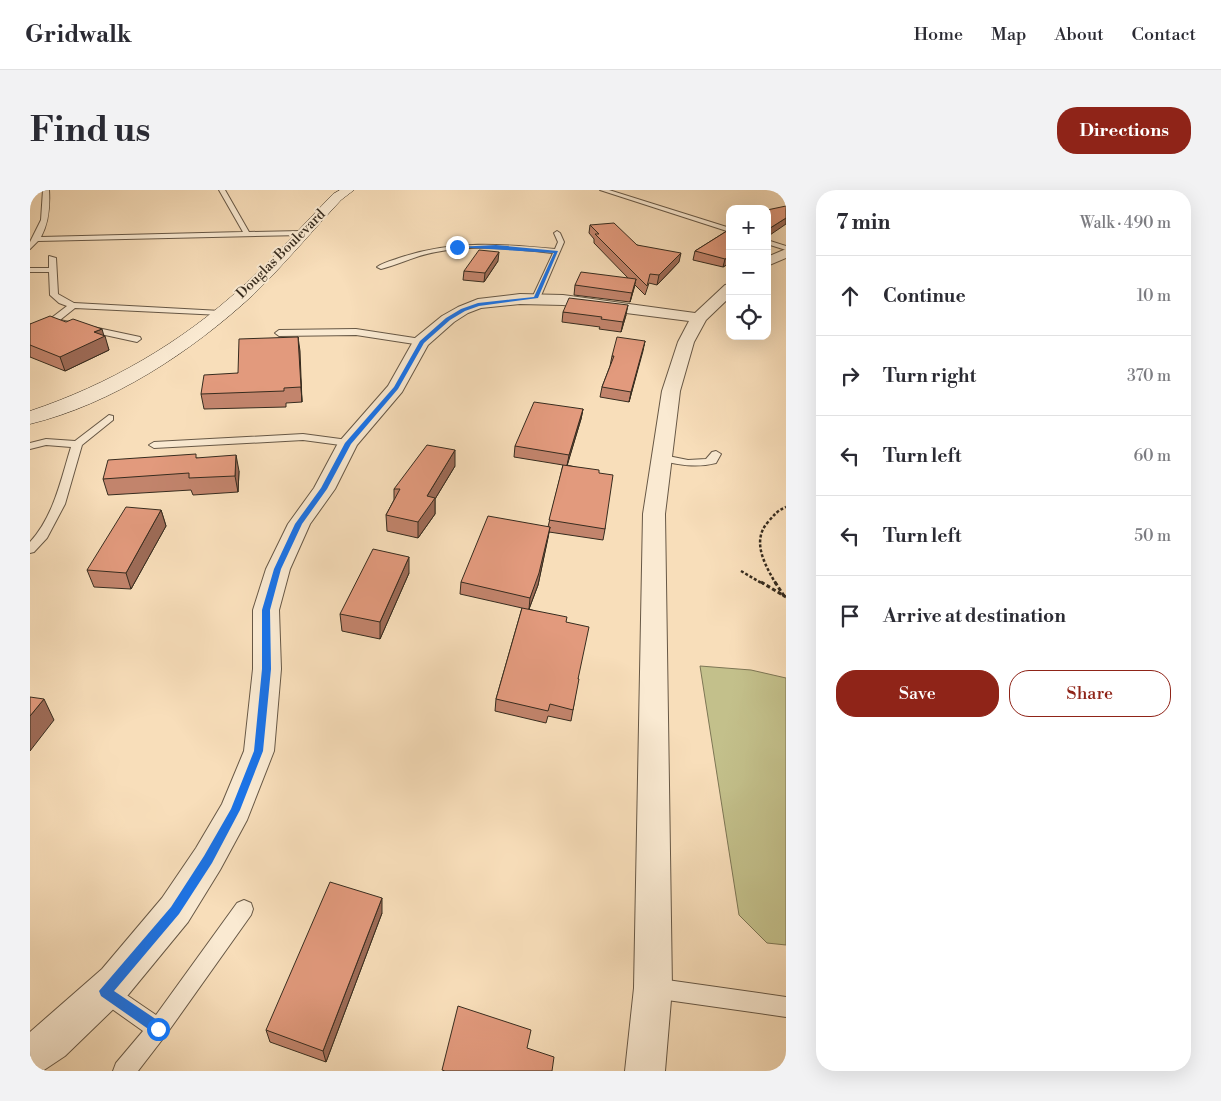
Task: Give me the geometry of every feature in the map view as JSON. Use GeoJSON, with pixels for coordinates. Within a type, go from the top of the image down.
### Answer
{"type":"FeatureCollection","features":[{"type":"Feature","properties":{"kind":"street","name":"Douglas Boulevard"},"geometry":{"type":"LineString","coordinates":[[30,418],[52,412],[117,383],[172,350],[221,313],[271,268],[337,197],[348,190]]}},
{"type":"Feature","properties":{"kind":"street"},"geometry":{"type":"LineString","coordinates":[[771,260],[786,252]]}},
{"type":"Feature","properties":{"kind":"street"},"geometry":{"type":"LineString","coordinates":[[645,1071],[653,988],[654,514],[671,391],[686,342],[699,318],[726,292]]}},
{"type":"Feature","properties":{"kind":"street"},"geometry":{"type":"LineString","coordinates":[[30,1056],[51,1042],[115,982],[175,910],[208,859],[236,810],[259,751],[266,669],[266,610],[278,569],[299,524],[324,489],[348,443],[396,388],[422,342],[448,319],[478,304],[536,298],[667,312],[699,318]]}},
{"type":"Feature","properties":{"kind":"lane"},"geometry":{"type":"LineString","coordinates":[[30,247],[37,239],[47,216],[46,190]]}},
{"type":"Feature","properties":{"kind":"lane"},"geometry":{"type":"LineString","coordinates":[[222,190],[247,234]]}},
{"type":"Feature","properties":{"kind":"lane"},"geometry":{"type":"LineString","coordinates":[[609,191],[726,229]]}},
{"type":"Feature","properties":{"kind":"lane"},"geometry":{"type":"LineString","coordinates":[[666,210],[682,206]]}},
{"type":"Feature","properties":{"kind":"lane"},"geometry":{"type":"LineString","coordinates":[[37,239],[302,233]]}},
{"type":"Feature","properties":{"kind":"lane"},"geometry":{"type":"LineString","coordinates":[[536,298],[561,242],[557,233]]}},
{"type":"Feature","properties":{"kind":"lane"},"geometry":{"type":"LineString","coordinates":[[771,243],[786,248]]}},
{"type":"Feature","properties":{"kind":"lane"},"geometry":{"type":"LineString","coordinates":[[382,267],[436,250],[457,247],[496,246],[557,252]]}},
{"type":"Feature","properties":{"kind":"lane"},"geometry":{"type":"LineString","coordinates":[[52,258],[54,295],[62,301],[73,305],[221,313]]}},
{"type":"Feature","properties":{"kind":"lane"},"geometry":{"type":"LineString","coordinates":[[30,270],[53,270]]}},
{"type":"Feature","properties":{"kind":"lane"},"geometry":{"type":"LineString","coordinates":[[73,305],[53,321],[137,339]]}},
{"type":"Feature","properties":{"kind":"lane"},"geometry":{"type":"LineString","coordinates":[[279,333],[356,332],[422,342]]}},
{"type":"Feature","properties":{"kind":"lane"},"geometry":{"type":"LineString","coordinates":[[30,549],[43,535],[59,504],[77,444],[109,418]]}},
{"type":"Feature","properties":{"kind":"lane"},"geometry":{"type":"LineString","coordinates":[[154,445],[303,438],[348,443]]}},
{"type":"Feature","properties":{"kind":"lane"},"geometry":{"type":"LineString","coordinates":[[30,446],[46,442],[77,444]]}},
{"type":"Feature","properties":{"kind":"lane"},"geometry":{"type":"LineString","coordinates":[[663,458],[690,464],[703,464],[712,461],[716,454]]}},
{"type":"Feature","properties":{"kind":"lane"},"geometry":{"type":"LineString","coordinates":[[124,1071],[158,1029],[244,909]]}},
{"type":"Feature","properties":{"kind":"lane"},"geometry":{"type":"LineString","coordinates":[[653,988],[786,1007]]}},
{"type":"Feature","properties":{"kind":"lane"},"geometry":{"type":"LineString","coordinates":[[105,991],[158,1029]]}},
{"type":"Feature","properties":{"kind":"path"},"geometry":{"type":"LineString","coordinates":[[785,596],[770,575],[762,552],[760,539],[761,531],[775,512],[786,507]]}},
{"type":"Feature","properties":{"kind":"path"},"geometry":{"type":"LineString","coordinates":[[741,571],[785,596]]}},
{"type":"Feature","properties":{"kind":"shaded area"},"geometry":{"type":"Polygon","coordinates":[[[700,666],[751,670],[786,678],[786,945],[767,943],[739,915],[700,666]]]}},
{"type":"Feature","properties":{"kind":"building"},"geometry":{"type":"Polygon","coordinates":[[[786,206],[786,218],[771,227],[771,209],[786,206]]]}},
{"type":"Feature","properties":{"kind":"building"},"geometry":{"type":"Polygon","coordinates":[[[614,223],[637,245],[681,253],[659,275],[650,274],[647,286],[595,234],[599,234],[590,225],[614,223]]]}},
{"type":"Feature","properties":{"kind":"building"},"geometry":{"type":"Polygon","coordinates":[[[726,232],[726,258],[695,251],[726,232]]]}},
{"type":"Feature","properties":{"kind":"building"},"geometry":{"type":"Polygon","coordinates":[[[479,250],[499,252],[485,273],[464,271],[479,250]]]}},
{"type":"Feature","properties":{"kind":"building"},"geometry":{"type":"Polygon","coordinates":[[[581,272],[636,279],[632,293],[575,285],[581,272]]]}},
{"type":"Feature","properties":{"kind":"building"},"geometry":{"type":"Polygon","coordinates":[[[569,298],[628,305],[623,322],[563,312],[569,298]]]}},
{"type":"Feature","properties":{"kind":"building"},"geometry":{"type":"Polygon","coordinates":[[[50,316],[66,322],[73,319],[102,329],[94,332],[105,336],[60,357],[30,345],[30,324],[50,316]]]}},
{"type":"Feature","properties":{"kind":"building"},"geometry":{"type":"Polygon","coordinates":[[[298,337],[301,387],[284,388],[284,391],[201,394],[204,375],[238,373],[239,339],[298,337]]]}},
{"type":"Feature","properties":{"kind":"building"},"geometry":{"type":"Polygon","coordinates":[[[617,337],[645,341],[631,392],[602,387],[614,356],[612,356],[617,337]]]}},
{"type":"Feature","properties":{"kind":"building"},"geometry":{"type":"Polygon","coordinates":[[[534,402],[583,409],[569,455],[515,446],[534,402]]]}},
{"type":"Feature","properties":{"kind":"building"},"geometry":{"type":"Polygon","coordinates":[[[427,445],[455,450],[427,496],[435,498],[418,522],[386,515],[400,489],[394,489],[427,445]]]}},
{"type":"Feature","properties":{"kind":"building"},"geometry":{"type":"Polygon","coordinates":[[[196,454],[196,458],[236,455],[235,476],[189,478],[189,473],[103,479],[108,460],[196,454]]]}},
{"type":"Feature","properties":{"kind":"building"},"geometry":{"type":"Polygon","coordinates":[[[563,465],[599,470],[599,473],[613,475],[605,529],[549,520],[563,465]]]}},
{"type":"Feature","properties":{"kind":"building"},"geometry":{"type":"Polygon","coordinates":[[[126,507],[161,510],[126,573],[87,570],[126,507]]]}},
{"type":"Feature","properties":{"kind":"building"},"geometry":{"type":"Polygon","coordinates":[[[488,516],[550,527],[539,573],[530,598],[461,582],[488,516]]]}},
{"type":"Feature","properties":{"kind":"building"},"geometry":{"type":"Polygon","coordinates":[[[373,549],[409,557],[380,622],[340,614],[373,549]]]}},
{"type":"Feature","properties":{"kind":"building"},"geometry":{"type":"Polygon","coordinates":[[[522,608],[567,617],[566,622],[589,627],[573,710],[550,704],[548,711],[496,699],[522,608]]]}},
{"type":"Feature","properties":{"kind":"building"},"geometry":{"type":"Polygon","coordinates":[[[30,697],[44,699],[30,716],[30,697]]]}},
{"type":"Feature","properties":{"kind":"building"},"geometry":{"type":"Polygon","coordinates":[[[330,882],[382,898],[323,1051],[266,1030],[330,882]]]}},
{"type":"Feature","properties":{"kind":"building"},"geometry":{"type":"Polygon","coordinates":[[[458,1006],[531,1030],[527,1048],[554,1057],[552,1071],[442,1070],[458,1006]]]}},
{"type":"Feature","properties":{"kind":"route"},"geometry":{"type":"LineString","coordinates":[[158,1029],[105,991],[115,982],[175,910],[208,859],[236,810],[259,751],[266,669],[266,610],[278,569],[299,524],[324,489],[348,443],[396,388],[422,342],[448,319],[478,304],[536,298],[557,252],[496,246],[457,247]]}}]}
